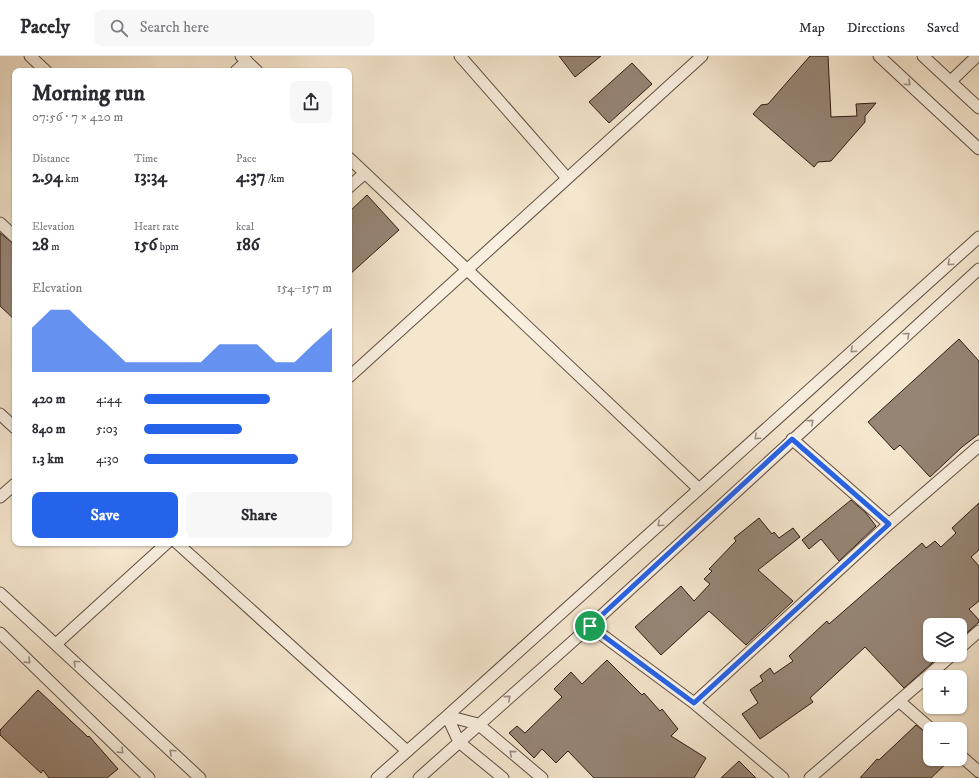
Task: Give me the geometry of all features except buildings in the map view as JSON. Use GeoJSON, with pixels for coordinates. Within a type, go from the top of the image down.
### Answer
{"type":"FeatureCollection","features":[{"type":"Feature","properties":{"kind":"street"},"geometry":{"type":"LineString","coordinates":[[30,56],[43,68]]}},
{"type":"Feature","properties":{"kind":"street"},"geometry":{"type":"LineString","coordinates":[[460,56],[567,178]]}},
{"type":"Feature","properties":{"kind":"street"},"geometry":{"type":"LineString","coordinates":[[352,374],[702,56]]}},
{"type":"Feature","properties":{"kind":"street"},"geometry":{"type":"LineString","coordinates":[[879,56],[979,149]]}},
{"type":"Feature","properties":{"kind":"street"},"geometry":{"type":"LineString","coordinates":[[924,56],[979,108]]}},
{"type":"Feature","properties":{"kind":"street"},"geometry":{"type":"LineString","coordinates":[[951,81],[977,56]]}},
{"type":"Feature","properties":{"kind":"street"},"geometry":{"type":"LineString","coordinates":[[238,68],[244,59],[254,68]]}},
{"type":"Feature","properties":{"kind":"street"},"geometry":{"type":"LineString","coordinates":[[352,161],[699,489]]}},
{"type":"Feature","properties":{"kind":"street"},"geometry":{"type":"LineString","coordinates":[[352,184],[365,173]]}},
{"type":"Feature","properties":{"kind":"street"},"geometry":{"type":"LineString","coordinates":[[0,223],[12,234]]}},
{"type":"Feature","properties":{"kind":"street"},"geometry":{"type":"LineString","coordinates":[[377,778],[979,237]]}},
{"type":"Feature","properties":{"kind":"street"},"geometry":{"type":"LineString","coordinates":[[419,778],[590,626],[979,269]]}},
{"type":"Feature","properties":{"kind":"street"},"geometry":{"type":"LineString","coordinates":[[0,414],[12,425]]}},
{"type":"Feature","properties":{"kind":"street"},"geometry":{"type":"LineString","coordinates":[[792,439],[889,524]]}},
{"type":"Feature","properties":{"kind":"street"},"geometry":{"type":"LineString","coordinates":[[694,703],[889,524],[979,446]]}},
{"type":"Feature","properties":{"kind":"street"},"geometry":{"type":"LineString","coordinates":[[0,497],[12,487]]}},
{"type":"Feature","properties":{"kind":"street"},"geometry":{"type":"LineString","coordinates":[[56,644],[164,546]]}},
{"type":"Feature","properties":{"kind":"street"},"geometry":{"type":"LineString","coordinates":[[180,546],[407,751]]}},
{"type":"Feature","properties":{"kind":"street"},"geometry":{"type":"LineString","coordinates":[[0,593],[200,778]]}},
{"type":"Feature","properties":{"kind":"street"},"geometry":{"type":"LineString","coordinates":[[590,626],[694,703],[783,778]]}},
{"type":"Feature","properties":{"kind":"street"},"geometry":{"type":"LineString","coordinates":[[967,642],[979,631]]}},
{"type":"Feature","properties":{"kind":"street"},"geometry":{"type":"LineString","coordinates":[[0,633],[142,776]]}},
{"type":"Feature","properties":{"kind":"street"},"geometry":{"type":"LineString","coordinates":[[810,778],[944,662]]}},
{"type":"Feature","properties":{"kind":"street"},"geometry":{"type":"LineString","coordinates":[[899,701],[923,722]]}},
{"type":"Feature","properties":{"kind":"street"},"geometry":{"type":"LineString","coordinates":[[447,716],[478,724],[542,778]]}},
{"type":"Feature","properties":{"kind":"street"},"geometry":{"type":"LineString","coordinates":[[447,716],[459,742],[503,778]]}},
{"type":"Feature","properties":{"kind":"street"},"geometry":{"type":"LineString","coordinates":[[967,761],[979,772]]}},
{"type":"Feature","properties":{"kind":"route"},"geometry":{"type":"LineString","coordinates":[[792,439],[889,524],[694,703],[590,626],[792,439]]}}]}
